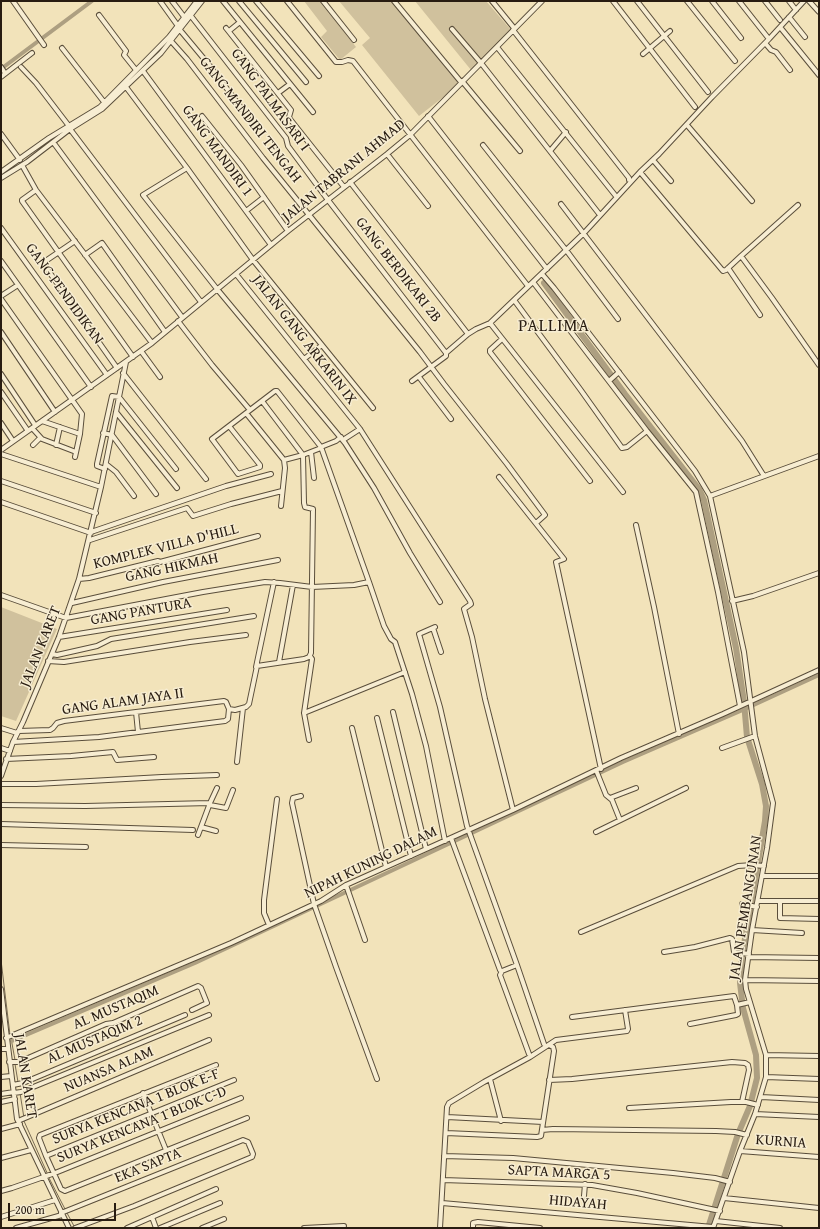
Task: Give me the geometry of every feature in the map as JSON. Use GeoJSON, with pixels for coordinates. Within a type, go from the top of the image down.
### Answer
{"type":"FeatureCollection","features":[{"type":"Feature","properties":{"kind":"street"},"geometry":{"type":"LineString","coordinates":[[13,1],[43,43]]}},
{"type":"Feature","properties":{"kind":"street"},"geometry":{"type":"LineString","coordinates":[[160,1],[248,117]]}},
{"type":"Feature","properties":{"kind":"street"},"geometry":{"type":"LineString","coordinates":[[172,1],[185,18]]}},
{"type":"Feature","properties":{"kind":"street"},"geometry":{"type":"LineString","coordinates":[[1,172],[69,128],[143,71],[171,41],[197,1]]}},
{"type":"Feature","properties":{"kind":"street"},"geometry":{"type":"LineString","coordinates":[[1,178],[22,165],[69,128],[102,109],[126,87],[136,70],[191,16],[202,1]]}},
{"type":"Feature","properties":{"kind":"street"},"geometry":{"type":"LineString","coordinates":[[223,1],[313,112]]}},
{"type":"Feature","properties":{"kind":"street"},"geometry":{"type":"LineString","coordinates":[[238,1],[306,82]]}},
{"type":"Feature","properties":{"kind":"street"},"geometry":{"type":"LineString","coordinates":[[256,1],[319,76]]}},
{"type":"Feature","properties":{"kind":"street"},"geometry":{"type":"LineString","coordinates":[[287,1],[336,62],[348,60],[353,61],[528,286]]}},
{"type":"Feature","properties":{"kind":"street"},"geometry":{"type":"LineString","coordinates":[[323,1],[354,40]]}},
{"type":"Feature","properties":{"kind":"street"},"geometry":{"type":"LineString","coordinates":[[394,1],[520,151]]}},
{"type":"Feature","properties":{"kind":"street"},"geometry":{"type":"LineString","coordinates":[[492,1],[629,178],[629,180]]}},
{"type":"Feature","properties":{"kind":"street","name":"JALAN TABRANI AHMAD"},"geometry":{"type":"LineString","coordinates":[[1,450],[152,343],[288,231],[387,154],[410,134],[481,64],[536,3],[542,1]]}},
{"type":"Feature","properties":{"kind":"street"},"geometry":{"type":"LineString","coordinates":[[613,1],[696,107]]}},
{"type":"Feature","properties":{"kind":"street"},"geometry":{"type":"LineString","coordinates":[[637,1],[708,92]]}},
{"type":"Feature","properties":{"kind":"street"},"geometry":{"type":"LineString","coordinates":[[688,1],[735,61]]}},
{"type":"Feature","properties":{"kind":"street"},"geometry":{"type":"LineString","coordinates":[[712,1],[741,38]]}},
{"type":"Feature","properties":{"kind":"street"},"geometry":{"type":"LineString","coordinates":[[739,1],[769,39]]}},
{"type":"Feature","properties":{"kind":"street"},"geometry":{"type":"LineString","coordinates":[[765,1],[780,20]]}},
{"type":"Feature","properties":{"kind":"street"},"geometry":{"type":"LineString","coordinates":[[789,1],[796,10]]}},
{"type":"Feature","properties":{"kind":"street"},"geometry":{"type":"LineString","coordinates":[[412,382],[431,368],[468,334],[490,323],[542,274],[584,233],[640,172],[804,1]]}},
{"type":"Feature","properties":{"kind":"street"},"geometry":{"type":"LineString","coordinates":[[809,1],[819,12]]}},
{"type":"Feature","properties":{"kind":"street"},"geometry":{"type":"LineString","coordinates":[[98,15],[126,51],[124,55],[136,70]]}},
{"type":"Feature","properties":{"kind":"street","name":"GANG PALMASARI I"},"geometry":{"type":"LineString","coordinates":[[191,16],[286,138],[288,146],[328,200]]}},
{"type":"Feature","properties":{"kind":"street"},"geometry":{"type":"LineString","coordinates":[[789,17],[805,37]]}},
{"type":"Feature","properties":{"kind":"street"},"geometry":{"type":"LineString","coordinates":[[240,22],[227,30],[291,110],[289,117],[290,119],[344,187]]}},
{"type":"Feature","properties":{"kind":"street"},"geometry":{"type":"LineString","coordinates":[[780,27],[819,75]]}},
{"type":"Feature","properties":{"kind":"street"},"geometry":{"type":"LineString","coordinates":[[452,29],[600,215]]}},
{"type":"Feature","properties":{"kind":"street"},"geometry":{"type":"LineString","coordinates":[[643,54],[670,31]]}},
{"type":"Feature","properties":{"kind":"street","name":"GANG MANDIRI TENGAH"},"geometry":{"type":"LineString","coordinates":[[171,41],[187,59],[258,152],[420,352],[507,464],[545,515],[536,523]]}},
{"type":"Feature","properties":{"kind":"street"},"geometry":{"type":"LineString","coordinates":[[765,43],[770,50],[776,52],[790,70]]}},
{"type":"Feature","properties":{"kind":"street"},"geometry":{"type":"LineString","coordinates":[[497,47],[616,195]]}},
{"type":"Feature","properties":{"kind":"street"},"geometry":{"type":"LineString","coordinates":[[62,48],[104,102]]}},
{"type":"Feature","properties":{"kind":"street"},"geometry":{"type":"LineString","coordinates":[[1,77],[3,70],[32,53]]}},
{"type":"Feature","properties":{"kind":"street"},"geometry":{"type":"LineString","coordinates":[[21,67],[36,83],[201,302]]}},
{"type":"Feature","properties":{"kind":"street","name":"GANG MANDIRI 1"},"geometry":{"type":"LineString","coordinates":[[143,71],[271,246]]}},
{"type":"Feature","properties":{"kind":"street"},"geometry":{"type":"LineString","coordinates":[[278,93],[290,84]]}},
{"type":"Feature","properties":{"kind":"street"},"geometry":{"type":"LineString","coordinates":[[126,87],[187,168],[253,260],[373,408]]}},
{"type":"Feature","properties":{"kind":"street"},"geometry":{"type":"LineString","coordinates":[[202,116],[232,153],[288,231]]}},
{"type":"Feature","properties":{"kind":"street"},"geometry":{"type":"LineString","coordinates":[[428,116],[547,268]]}},
{"type":"Feature","properties":{"kind":"street"},"geometry":{"type":"LineString","coordinates":[[687,124],[752,201]]}},
{"type":"Feature","properties":{"kind":"street"},"geometry":{"type":"LineString","coordinates":[[550,151],[566,132]]}},
{"type":"Feature","properties":{"kind":"street"},"geometry":{"type":"LineString","coordinates":[[1,134],[20,160]]}},
{"type":"Feature","properties":{"kind":"street"},"geometry":{"type":"LineString","coordinates":[[53,142],[182,317]]}},
{"type":"Feature","properties":{"kind":"street"},"geometry":{"type":"LineString","coordinates":[[482,145],[566,250],[618,319]]}},
{"type":"Feature","properties":{"kind":"street"},"geometry":{"type":"LineString","coordinates":[[387,154],[428,206]]}},
{"type":"Feature","properties":{"kind":"street"},"geometry":{"type":"LineString","coordinates":[[653,160],[671,181]]}},
{"type":"Feature","properties":{"kind":"street"},"geometry":{"type":"LineString","coordinates":[[22,165],[36,190],[152,343]]}},
{"type":"Feature","properties":{"kind":"street"},"geometry":{"type":"LineString","coordinates":[[187,168],[142,195],[217,289],[342,438],[374,488],[440,602]]}},
{"type":"Feature","properties":{"kind":"street"},"geometry":{"type":"LineString","coordinates":[[640,172],[724,271],[798,205]]}},
{"type":"Feature","properties":{"kind":"street"},"geometry":{"type":"LineString","coordinates":[[350,182],[468,334]]}},
{"type":"Feature","properties":{"kind":"street"},"geometry":{"type":"LineString","coordinates":[[36,190],[22,201],[133,357]]}},
{"type":"Feature","properties":{"kind":"street"},"geometry":{"type":"LineString","coordinates":[[246,211],[264,197]]}},
{"type":"Feature","properties":{"kind":"street","name":"GANG BERDIKARI 2B"},"geometry":{"type":"LineString","coordinates":[[328,200],[446,354]]}},
{"type":"Feature","properties":{"kind":"street"},"geometry":{"type":"LineString","coordinates":[[561,204],[742,441],[764,476]]}},
{"type":"Feature","properties":{"kind":"street","name":"GANG PENDIDIKAN"},"geometry":{"type":"LineString","coordinates":[[1,228],[107,375]]}},
{"type":"Feature","properties":{"kind":"street"},"geometry":{"type":"LineString","coordinates":[[75,241],[46,261],[46,269],[117,368]]}},
{"type":"Feature","properties":{"kind":"street"},"geometry":{"type":"LineString","coordinates":[[85,254],[102,243],[165,332]]}},
{"type":"Feature","properties":{"kind":"street"},"geometry":{"type":"LineString","coordinates":[[741,256],[819,365]]}},
{"type":"Feature","properties":{"kind":"street"},"geometry":{"type":"LineString","coordinates":[[1,261],[91,387]]}},
{"type":"Feature","properties":{"kind":"street"},"geometry":{"type":"LineString","coordinates":[[728,268],[760,315]]}},
{"type":"Feature","properties":{"kind":"street","name":"JALAN GANG ARKARIN IX"},"geometry":{"type":"LineString","coordinates":[[236,274],[360,429],[470,601],[471,604],[464,610],[472,637],[485,699],[513,810]]}},
{"type":"Feature","properties":{"kind":"street","name":"JALAN PEMBANGUNAN"},"geometry":{"type":"LineString","coordinates":[[542,274],[695,471],[710,496],[744,652],[752,709],[753,736],[773,803],[745,980],[748,1002],[766,1055],[766,1077],[761,1097],[756,1105],[755,1114],[745,1134],[728,1181],[716,1221],[712,1227]]}},
{"type":"Feature","properties":{"kind":"street"},"geometry":{"type":"LineString","coordinates":[[533,282],[647,431],[696,492],[741,705]]}},
{"type":"Feature","properties":{"kind":"street"},"geometry":{"type":"LineString","coordinates":[[18,285],[1,298],[82,414],[76,457]]}},
{"type":"Feature","properties":{"kind":"street"},"geometry":{"type":"LineString","coordinates":[[514,300],[622,448],[627,447],[647,431]]}},
{"type":"Feature","properties":{"kind":"street"},"geometry":{"type":"LineString","coordinates":[[178,321],[284,460],[285,468],[281,506]]}},
{"type":"Feature","properties":{"kind":"street"},"geometry":{"type":"LineString","coordinates":[[490,323],[623,492]]}},
{"type":"Feature","properties":{"kind":"street"},"geometry":{"type":"LineString","coordinates":[[1,332],[55,412]]}},
{"type":"Feature","properties":{"kind":"street"},"geometry":{"type":"LineString","coordinates":[[502,339],[490,350],[490,352],[590,481]]}},
{"type":"Feature","properties":{"kind":"street"},"geometry":{"type":"LineString","coordinates":[[304,359],[322,345]]}},
{"type":"Feature","properties":{"kind":"street"},"geometry":{"type":"LineString","coordinates":[[141,351],[160,377]]}},
{"type":"Feature","properties":{"kind":"street","name":"JALAN KARET"},"geometry":{"type":"LineString","coordinates":[[1,773],[72,603],[90,540],[126,362]]}},
{"type":"Feature","properties":{"kind":"street"},"geometry":{"type":"LineString","coordinates":[[609,381],[619,372]]}},
{"type":"Feature","properties":{"kind":"street"},"geometry":{"type":"LineString","coordinates":[[123,373],[206,479]]}},
{"type":"Feature","properties":{"kind":"street"},"geometry":{"type":"LineString","coordinates":[[1,374],[32,428]]}},
{"type":"Feature","properties":{"kind":"street"},"geometry":{"type":"LineString","coordinates":[[419,377],[451,419]]}},
{"type":"Feature","properties":{"kind":"street"},"geometry":{"type":"LineString","coordinates":[[229,426],[260,465],[260,467],[238,474],[213,439],[229,426],[275,391],[277,391],[321,448],[384,626],[391,640],[395,642],[405,672],[421,726],[445,841]]}},
{"type":"Feature","properties":{"kind":"street"},"geometry":{"type":"LineString","coordinates":[[1,392],[40,438],[76,452]]}},
{"type":"Feature","properties":{"kind":"street"},"geometry":{"type":"LineString","coordinates":[[105,469],[97,465],[111,396],[119,397],[176,469]]}},
{"type":"Feature","properties":{"kind":"street"},"geometry":{"type":"LineString","coordinates":[[262,401],[302,455],[304,504],[305,507],[313,509],[310,656],[312,659],[304,713],[309,740]]}},
{"type":"Feature","properties":{"kind":"street"},"geometry":{"type":"LineString","coordinates":[[116,412],[177,488]]}},
{"type":"Feature","properties":{"kind":"street"},"geometry":{"type":"LineString","coordinates":[[106,416],[115,419]]}},
{"type":"Feature","properties":{"kind":"street"},"geometry":{"type":"LineString","coordinates":[[42,421],[80,434]]}},
{"type":"Feature","properties":{"kind":"street"},"geometry":{"type":"LineString","coordinates":[[1,423],[13,441]]}},
{"type":"Feature","properties":{"kind":"street"},"geometry":{"type":"LineString","coordinates":[[56,445],[60,427]]}},
{"type":"Feature","properties":{"kind":"street"},"geometry":{"type":"LineString","coordinates":[[284,460],[321,448],[360,429]]}},
{"type":"Feature","properties":{"kind":"street"},"geometry":{"type":"LineString","coordinates":[[103,433],[112,435],[156,494]]}},
{"type":"Feature","properties":{"kind":"street"},"geometry":{"type":"LineString","coordinates":[[33,445],[40,438]]}},
{"type":"Feature","properties":{"kind":"street"},"geometry":{"type":"LineString","coordinates":[[311,452],[314,478]]}},
{"type":"Feature","properties":{"kind":"street"},"geometry":{"type":"LineString","coordinates":[[1,454],[101,487]]}},
{"type":"Feature","properties":{"kind":"street"},"geometry":{"type":"LineString","coordinates":[[710,496],[819,456]]}},
{"type":"Feature","properties":{"kind":"street"},"geometry":{"type":"LineString","coordinates":[[106,464],[116,472],[134,496]]}},
{"type":"Feature","properties":{"kind":"street"},"geometry":{"type":"LineString","coordinates":[[1,502],[91,533],[226,486],[271,474]]}},
{"type":"Feature","properties":{"kind":"street"},"geometry":{"type":"LineString","coordinates":[[500,477],[564,559],[556,562],[601,769]]}},
{"type":"Feature","properties":{"kind":"street"},"geometry":{"type":"LineString","coordinates":[[1,481],[96,513]]}},
{"type":"Feature","properties":{"kind":"street"},"geometry":{"type":"LineString","coordinates":[[90,540],[187,508],[193,516],[231,504],[282,491]]}},
{"type":"Feature","properties":{"kind":"street"},"geometry":{"type":"LineString","coordinates":[[636,525],[654,607],[678,734]]}},
{"type":"Feature","properties":{"kind":"street","name":"KOMPLEK VILLA D'HILL"},"geometry":{"type":"LineString","coordinates":[[79,579],[89,578],[158,561],[160,562],[258,536]]}},
{"type":"Feature","properties":{"kind":"street","name":"GANG HIKMAH"},"geometry":{"type":"LineString","coordinates":[[72,603],[163,582],[278,560]]}},
{"type":"Feature","properties":{"kind":"street"},"geometry":{"type":"LineString","coordinates":[[732,601],[753,596],[819,572]]}},
{"type":"Feature","properties":{"kind":"street"},"geometry":{"type":"LineString","coordinates":[[1,595],[66,618],[265,582],[312,587],[354,585],[369,582]]}},
{"type":"Feature","properties":{"kind":"street"},"geometry":{"type":"LineString","coordinates":[[13,742],[99,737],[225,721],[228,719],[229,709],[243,708],[249,704],[274,582]]}},
{"type":"Feature","properties":{"kind":"street"},"geometry":{"type":"LineString","coordinates":[[279,662],[293,585]]}},
{"type":"Feature","properties":{"kind":"street","name":"GANG PANTURA"},"geometry":{"type":"LineString","coordinates":[[59,637],[227,610]]}},
{"type":"Feature","properties":{"kind":"street"},"geometry":{"type":"LineString","coordinates":[[52,654],[57,655],[93,647],[111,639],[254,616]]}},
{"type":"Feature","properties":{"kind":"street"},"geometry":{"type":"LineString","coordinates":[[441,652],[434,628],[419,634],[440,707],[468,831],[544,1044]]}},
{"type":"Feature","properties":{"kind":"street"},"geometry":{"type":"LineString","coordinates":[[48,662],[64,662],[190,642],[246,635]]}},
{"type":"Feature","properties":{"kind":"street"},"geometry":{"type":"LineString","coordinates":[[256,667],[262,664],[299,660],[310,656]]}},
{"type":"Feature","properties":{"kind":"street","name":"NIPAH KUNING DALAM"},"geometry":{"type":"LineString","coordinates":[[7,1037],[315,906],[386,867],[597,772],[621,758],[750,702],[819,670]]}},
{"type":"Feature","properties":{"kind":"street"},"geometry":{"type":"LineString","coordinates":[[304,713],[405,672]]}},
{"type":"Feature","properties":{"kind":"street","name":"GANG ALAM JAYA II"},"geometry":{"type":"LineString","coordinates":[[18,732],[50,730],[54,728],[57,723],[64,720],[224,701],[229,709]]}},
{"type":"Feature","properties":{"kind":"street"},"geometry":{"type":"LineString","coordinates":[[237,762],[243,708]]}},
{"type":"Feature","properties":{"kind":"street"},"geometry":{"type":"LineString","coordinates":[[136,712],[138,732]]}},
{"type":"Feature","properties":{"kind":"street"},"geometry":{"type":"LineString","coordinates":[[393,712],[426,849]]}},
{"type":"Feature","properties":{"kind":"street"},"geometry":{"type":"LineString","coordinates":[[377,718],[411,856]]}},
{"type":"Feature","properties":{"kind":"street"},"geometry":{"type":"LineString","coordinates":[[1,728],[18,732]]}},
{"type":"Feature","properties":{"kind":"street"},"geometry":{"type":"LineString","coordinates":[[352,728],[386,867]]}},
{"type":"Feature","properties":{"kind":"street"},"geometry":{"type":"LineString","coordinates":[[722,748],[753,736]]}},
{"type":"Feature","properties":{"kind":"street"},"geometry":{"type":"LineString","coordinates":[[1,748],[10,751]]}},
{"type":"Feature","properties":{"kind":"street"},"geometry":{"type":"LineString","coordinates":[[6,759],[71,756],[113,752],[117,760],[154,757]]}},
{"type":"Feature","properties":{"kind":"street"},"geometry":{"type":"LineString","coordinates":[[597,772],[606,795],[610,798],[620,820]]}},
{"type":"Feature","properties":{"kind":"street"},"geometry":{"type":"LineString","coordinates":[[1,784],[36,784],[127,778],[217,775]]}},
{"type":"Feature","properties":{"kind":"street"},"geometry":{"type":"LineString","coordinates":[[198,834],[216,788]]}},
{"type":"Feature","properties":{"kind":"street"},"geometry":{"type":"LineString","coordinates":[[610,798],[636,788]]}},
{"type":"Feature","properties":{"kind":"street"},"geometry":{"type":"LineString","coordinates":[[596,832],[686,788]]}},
{"type":"Feature","properties":{"kind":"street"},"geometry":{"type":"LineString","coordinates":[[1,805],[85,806],[210,804],[226,808],[233,790]]}},
{"type":"Feature","properties":{"kind":"street"},"geometry":{"type":"LineString","coordinates":[[300,796],[293,798],[292,803],[315,906],[377,1079]]}},
{"type":"Feature","properties":{"kind":"street"},"geometry":{"type":"LineString","coordinates":[[269,925],[265,917],[264,904],[277,799]]}},
{"type":"Feature","properties":{"kind":"street"},"geometry":{"type":"LineString","coordinates":[[1,824],[193,830]]}},
{"type":"Feature","properties":{"kind":"street"},"geometry":{"type":"LineString","coordinates":[[201,827],[216,831]]}},
{"type":"Feature","properties":{"kind":"street"},"geometry":{"type":"LineString","coordinates":[[451,838],[500,970]]}},
{"type":"Feature","properties":{"kind":"street"},"geometry":{"type":"LineString","coordinates":[[1,845],[86,847]]}},
{"type":"Feature","properties":{"kind":"street"},"geometry":{"type":"LineString","coordinates":[[581,932],[738,866],[763,866]]}},
{"type":"Feature","properties":{"kind":"street"},"geometry":{"type":"LineString","coordinates":[[762,876],[819,876]]}},
{"type":"Feature","properties":{"kind":"street"},"geometry":{"type":"LineString","coordinates":[[348,889],[364,940]]}},
{"type":"Feature","properties":{"kind":"street"},"geometry":{"type":"LineString","coordinates":[[758,901],[819,901]]}},
{"type":"Feature","properties":{"kind":"street"},"geometry":{"type":"LineString","coordinates":[[780,901],[780,918],[819,919]]}},
{"type":"Feature","properties":{"kind":"street"},"geometry":{"type":"LineString","coordinates":[[742,904],[757,907]]}},
{"type":"Feature","properties":{"kind":"street"},"geometry":{"type":"LineString","coordinates":[[752,930],[802,933]]}},
{"type":"Feature","properties":{"kind":"street"},"geometry":{"type":"LineString","coordinates":[[664,952],[695,947],[730,938],[732,939],[734,952],[748,955],[819,958]]}},
{"type":"Feature","properties":{"kind":"street"},"geometry":{"type":"LineString","coordinates":[[517,965],[502,971],[500,975],[529,1054]]}},
{"type":"Feature","properties":{"kind":"street"},"geometry":{"type":"LineString","coordinates":[[745,980],[819,981]]}},
{"type":"Feature","properties":{"kind":"street","name":"AL MUSTAQIM"},"geometry":{"type":"LineString","coordinates":[[10,1062],[19,1062],[198,986],[201,988],[208,1003],[192,1010]]}},
{"type":"Feature","properties":{"kind":"street","name":"JALAN KARET"},"geometry":{"type":"LineString","coordinates":[[1,989],[3,1031],[7,1037],[11,1076],[14,1085],[19,1122],[69,1228]]}},
{"type":"Feature","properties":{"kind":"street"},"geometry":{"type":"LineString","coordinates":[[572,1017],[734,996],[738,1005],[738,1014],[690,1024]]}},
{"type":"Feature","properties":{"kind":"street"},"geometry":{"type":"LineString","coordinates":[[738,1005],[748,1002]]}},
{"type":"Feature","properties":{"kind":"street"},"geometry":{"type":"LineString","coordinates":[[440,1228],[447,1106],[449,1102],[530,1057],[556,1040],[627,1031],[625,1010]]}},
{"type":"Feature","properties":{"kind":"street","name":"AL MUSTAQIM 2"},"geometry":{"type":"LineString","coordinates":[[14,1085],[23,1083],[185,1014]]}},
{"type":"Feature","properties":{"kind":"street"},"geometry":{"type":"LineString","coordinates":[[1,1094],[21,1092],[209,1015]]}},
{"type":"Feature","properties":{"kind":"street","name":"NUANSA ALAM"},"geometry":{"type":"LineString","coordinates":[[1,1129],[209,1040]]}},
{"type":"Feature","properties":{"kind":"street"},"geometry":{"type":"LineString","coordinates":[[446,1134],[541,1136],[554,1050],[553,1046],[549,1045]]}},
{"type":"Feature","properties":{"kind":"street"},"geometry":{"type":"LineString","coordinates":[[1,1049],[8,1049]]}},
{"type":"Feature","properties":{"kind":"street"},"geometry":{"type":"LineString","coordinates":[[766,1055],[819,1056]]}},
{"type":"Feature","properties":{"kind":"street"},"geometry":{"type":"LineString","coordinates":[[549,1080],[572,1079],[732,1062],[745,1063],[748,1065],[749,1070],[744,1102]]}},
{"type":"Feature","properties":{"kind":"street"},"geometry":{"type":"LineString","coordinates":[[216,1065],[41,1134],[39,1138],[61,1189],[65,1191],[247,1118]]}},
{"type":"Feature","properties":{"kind":"street"},"geometry":{"type":"LineString","coordinates":[[1,1077],[11,1076]]}},
{"type":"Feature","properties":{"kind":"street"},"geometry":{"type":"LineString","coordinates":[[766,1077],[819,1079]]}},
{"type":"Feature","properties":{"kind":"street"},"geometry":{"type":"LineString","coordinates":[[490,1079],[501,1120]]}},
{"type":"Feature","properties":{"kind":"street","name":"SURYA KENCANA 1 BLOK E-F"},"geometry":{"type":"LineString","coordinates":[[46,1156],[234,1080]]}},
{"type":"Feature","properties":{"kind":"street"},"geometry":{"type":"LineString","coordinates":[[143,1093],[166,1150]]}},
{"type":"Feature","properties":{"kind":"street"},"geometry":{"type":"LineString","coordinates":[[761,1097],[819,1100]]}},
{"type":"Feature","properties":{"kind":"street","name":"SURYA KENCANA 1 BLOK C-D"},"geometry":{"type":"LineString","coordinates":[[1,1191],[54,1173],[241,1098]]}},
{"type":"Feature","properties":{"kind":"street"},"geometry":{"type":"LineString","coordinates":[[1,1102],[15,1099]]}},
{"type":"Feature","properties":{"kind":"street"},"geometry":{"type":"LineString","coordinates":[[629,1108],[744,1102],[756,1105]]}},
{"type":"Feature","properties":{"kind":"street"},"geometry":{"type":"LineString","coordinates":[[755,1114],[819,1117]]}},
{"type":"Feature","properties":{"kind":"street"},"geometry":{"type":"LineString","coordinates":[[447,1117],[543,1122]]}},
{"type":"Feature","properties":{"kind":"street"},"geometry":{"type":"LineString","coordinates":[[542,1130],[735,1132],[745,1134]]}},
{"type":"Feature","properties":{"kind":"street","name":"EKA SAPTA"},"geometry":{"type":"LineString","coordinates":[[16,1228],[70,1210],[243,1140],[248,1142],[253,1154],[252,1157],[134,1206],[77,1227]]}},
{"type":"Feature","properties":{"kind":"street"},"geometry":{"type":"LineString","coordinates":[[1,1158],[31,1150]]}},
{"type":"Feature","properties":{"kind":"street","name":"KURNIA"},"geometry":{"type":"LineString","coordinates":[[740,1151],[819,1157]]}},
{"type":"Feature","properties":{"kind":"street"},"geometry":{"type":"LineString","coordinates":[[444,1156],[513,1158],[718,1178],[728,1181]]}},
{"type":"Feature","properties":{"kind":"street","name":"SAPTA MARGA 5"},"geometry":{"type":"LineString","coordinates":[[442,1180],[585,1184],[637,1193],[718,1211]]}},
{"type":"Feature","properties":{"kind":"street"},"geometry":{"type":"LineString","coordinates":[[584,1196],[585,1184]]}},
{"type":"Feature","properties":{"kind":"street"},"geometry":{"type":"LineString","coordinates":[[127,1228],[216,1189]]}},
{"type":"Feature","properties":{"kind":"street"},"geometry":{"type":"LineString","coordinates":[[724,1198],[819,1208]]}},
{"type":"Feature","properties":{"kind":"street"},"geometry":{"type":"LineString","coordinates":[[1,1217],[56,1200]]}},
{"type":"Feature","properties":{"kind":"street"},"geometry":{"type":"LineString","coordinates":[[160,1228],[220,1203]]}},
{"type":"Feature","properties":{"kind":"street","name":"HIDAYAH"},"geometry":{"type":"LineString","coordinates":[[442,1203],[712,1227]]}},
{"type":"Feature","properties":{"kind":"street"},"geometry":{"type":"LineString","coordinates":[[152,1217],[156,1228]]}},
{"type":"Feature","properties":{"kind":"street"},"geometry":{"type":"LineString","coordinates":[[202,1228],[224,1219]]}},
{"type":"Feature","properties":{"kind":"street"},"geometry":{"type":"LineString","coordinates":[[716,1221],[780,1228]]}},
{"type":"Feature","properties":{"kind":"street"},"geometry":{"type":"LineString","coordinates":[[473,1228],[474,1223],[478,1222],[540,1228]]}},
{"type":"Feature","properties":{"kind":"street"},"geometry":{"type":"LineString","coordinates":[[304,1228],[344,1226]]}},
{"type":"Feature","properties":{"kind":"shaded area"},"geometry":{"type":"Polygon","coordinates":[[[304,1],[320,1],[356,47],[340,60],[321,37],[327,31],[304,1]]]}},
{"type":"Feature","properties":{"kind":"shaded area"},"geometry":{"type":"Polygon","coordinates":[[[339,1],[393,1],[460,84],[419,116],[362,45],[370,38],[339,1]]]}},
{"type":"Feature","properties":{"kind":"shaded area"},"geometry":{"type":"Polygon","coordinates":[[[415,1],[486,1],[512,31],[471,70],[415,1]]]}},
{"type":"Feature","properties":{"kind":"shaded area"},"geometry":{"type":"Polygon","coordinates":[[[1,607],[57,629],[16,721],[1,716],[1,607]]]}},
{"type":"Feature","properties":{"kind":"waterway"},"geometry":{"type":"LineString","coordinates":[[1,69],[92,1]]}},
{"type":"Feature","properties":{"kind":"waterway"},"geometry":{"type":"LineString","coordinates":[[544,283],[625,394],[699,489],[704,500],[736,648],[744,702],[747,737],[762,784],[766,806],[765,821],[742,956],[740,983],[743,1008],[756,1055],[757,1078],[750,1106],[738,1134],[708,1228]]}},
{"type":"Feature","properties":{"kind":"waterway"},"geometry":{"type":"LineString","coordinates":[[12,1041],[195,963],[623,762],[819,675]]}},
{"type":"Feature","properties":{"kind":"waterway"},"geometry":{"type":"LineString","coordinates":[[1,960],[10,1035]]}},
{"type":"Feature","properties":{"kind":"waterway"},"geometry":{"type":"LineString","coordinates":[[11,1038],[15,1060]]}},
{"type":"Feature","properties":{"kind":"waterway"},"geometry":{"type":"LineString","coordinates":[[15,1064],[18,1082]]}},
{"type":"Feature","properties":{"kind":"waterway"},"geometry":{"type":"LineString","coordinates":[[20,1093],[24,1118]]}},
{"type":"Feature","properties":{"kind":"waterway"},"geometry":{"type":"LineString","coordinates":[[24,1121],[48,1175]]}},
{"type":"Feature","properties":{"kind":"waterway"},"geometry":{"type":"LineString","coordinates":[[49,1178],[65,1209]]}},
{"type":"Feature","properties":{"kind":"waterway"},"geometry":{"type":"LineString","coordinates":[[67,1213],[74,1226]]}},
{"type":"Feature","properties":{"kind":"district","name":"PALLIMA"},"geometry":{"type":"Point","coordinates":[554,327]}}]}
